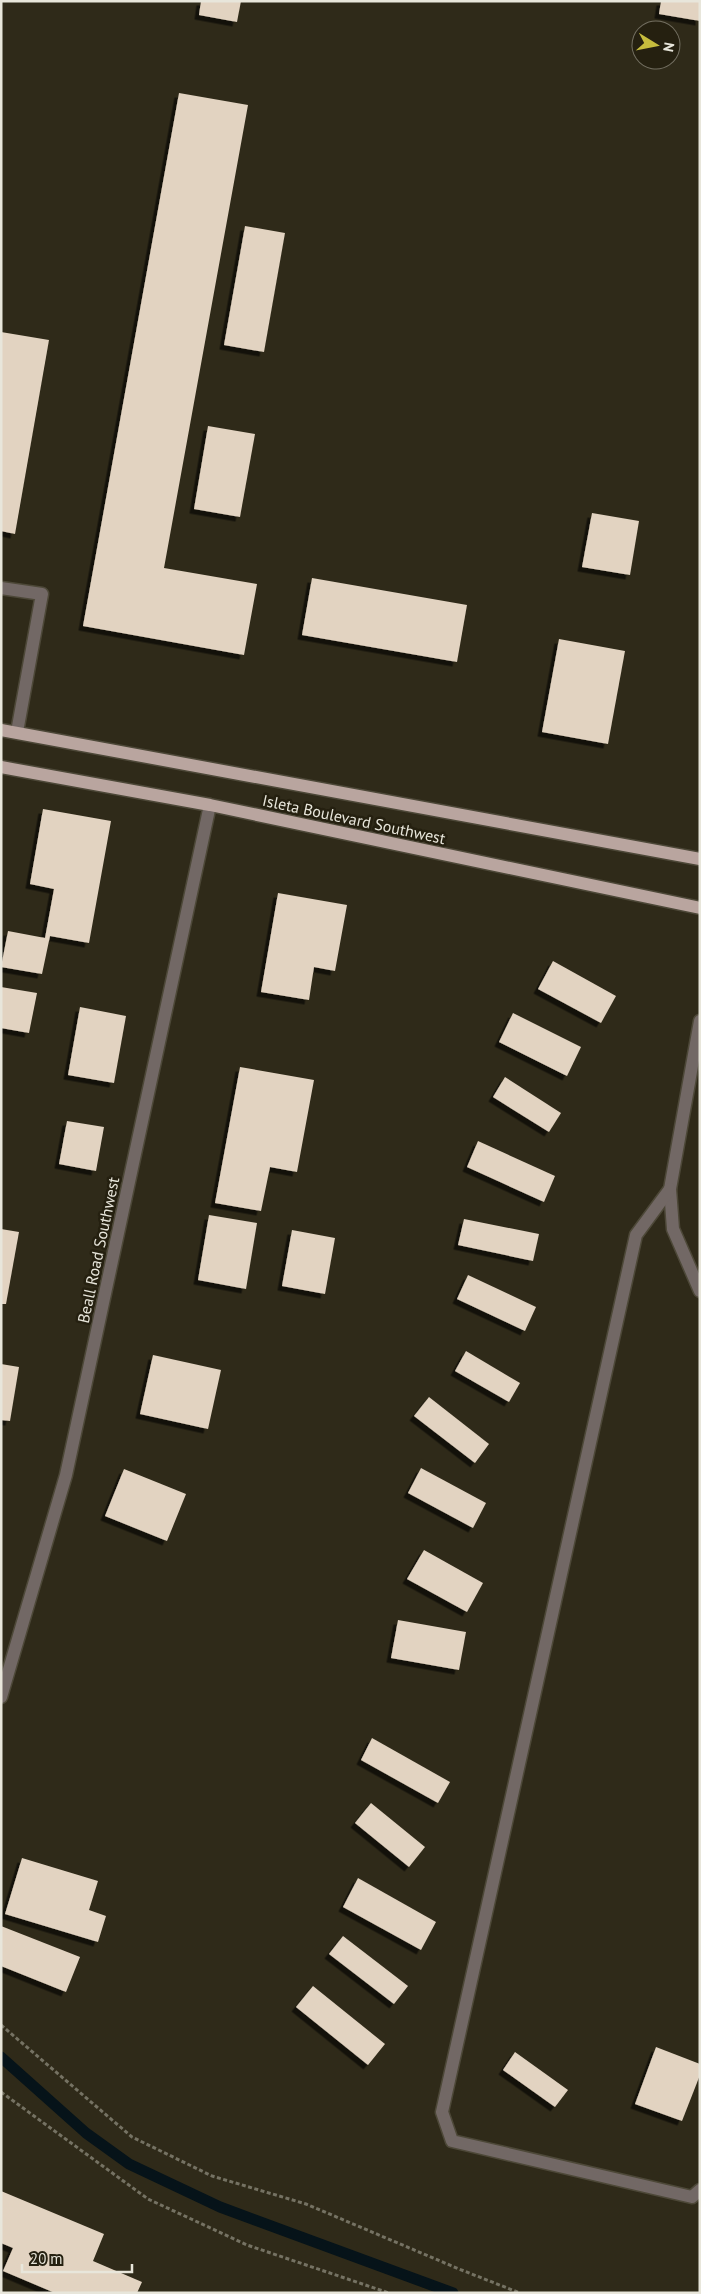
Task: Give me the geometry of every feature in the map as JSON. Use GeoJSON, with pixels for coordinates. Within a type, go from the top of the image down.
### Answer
{"type":"FeatureCollection","features":[{"type":"Feature","properties":{"kind":"main road","name":"Isleta Boulevard Southwest"},"geometry":{"type":"LineString","coordinates":[[1,730],[700,859]]}},
{"type":"Feature","properties":{"kind":"main road","name":"Isleta Boulevard Southwest"},"geometry":{"type":"LineString","coordinates":[[1,767],[210,805],[700,908]]}},
{"type":"Feature","properties":{"kind":"street"},"geometry":{"type":"LineString","coordinates":[[1,588],[42,594],[17,732]]}},
{"type":"Feature","properties":{"kind":"street","name":"Beall Road Southwest"},"geometry":{"type":"LineString","coordinates":[[1,1697],[66,1475],[210,805]]}},
{"type":"Feature","properties":{"kind":"street"},"geometry":{"type":"LineString","coordinates":[[700,1021],[670,1189],[673,1229],[700,1290]]}},
{"type":"Feature","properties":{"kind":"street"},"geometry":{"type":"LineString","coordinates":[[670,1189],[636,1235],[442,2112],[452,2141],[692,2197],[700,2190]]}},
{"type":"Feature","properties":{"kind":"path"},"geometry":{"type":"LineString","coordinates":[[1,2025],[132,2137],[212,2176],[306,2204],[458,2269],[520,2293]]}},
{"type":"Feature","properties":{"kind":"path"},"geometry":{"type":"LineString","coordinates":[[1,2092],[148,2199],[247,2245],[389,2293]]}},
{"type":"Feature","properties":{"kind":"building"},"geometry":{"type":"Polygon","coordinates":[[[201,1],[241,1],[237,22],[199,15],[201,1]]]}},
{"type":"Feature","properties":{"kind":"building"},"geometry":{"type":"Polygon","coordinates":[[[661,1],[700,1],[700,21],[659,14],[661,1]]]}},
{"type":"Feature","properties":{"kind":"building"},"geometry":{"type":"Polygon","coordinates":[[[179,93],[248,105],[164,568],[257,584],[244,655],[83,626],[179,93]]]}},
{"type":"Feature","properties":{"kind":"building"},"geometry":{"type":"Polygon","coordinates":[[[245,226],[285,233],[264,352],[224,345],[245,226]]]}},
{"type":"Feature","properties":{"kind":"building"},"geometry":{"type":"Polygon","coordinates":[[[1,332],[49,340],[15,534],[1,531],[1,332]]]}},
{"type":"Feature","properties":{"kind":"building"},"geometry":{"type":"Polygon","coordinates":[[[208,426],[255,434],[240,517],[194,509],[208,426]]]}},
{"type":"Feature","properties":{"kind":"building"},"geometry":{"type":"Polygon","coordinates":[[[592,513],[639,521],[630,575],[582,567],[592,513]]]}},
{"type":"Feature","properties":{"kind":"building"},"geometry":{"type":"Polygon","coordinates":[[[312,578],[467,605],[457,662],[302,635],[312,578]]]}},
{"type":"Feature","properties":{"kind":"building"},"geometry":{"type":"Polygon","coordinates":[[[559,639],[625,651],[608,744],[542,732],[559,639]]]}},
{"type":"Feature","properties":{"kind":"building"},"geometry":{"type":"Polygon","coordinates":[[[43,809],[111,821],[89,943],[50,936],[42,974],[1,967],[8,931],[45,938],[54,889],[30,884],[43,809]]]}},
{"type":"Feature","properties":{"kind":"building"},"geometry":{"type":"Polygon","coordinates":[[[278,893],[347,905],[335,971],[314,967],[309,1000],[261,992],[278,893]]]}},
{"type":"Feature","properties":{"kind":"building"},"geometry":{"type":"Polygon","coordinates":[[[553,961],[616,996],[601,1023],[538,989],[553,961]]]}},
{"type":"Feature","properties":{"kind":"building"},"geometry":{"type":"Polygon","coordinates":[[[1,987],[37,993],[29,1033],[1,1028],[1,987]]]}},
{"type":"Feature","properties":{"kind":"building"},"geometry":{"type":"Polygon","coordinates":[[[80,1007],[126,1016],[114,1083],[68,1075],[80,1007]]]}},
{"type":"Feature","properties":{"kind":"building"},"geometry":{"type":"Polygon","coordinates":[[[513,1013],[581,1047],[567,1076],[499,1042],[513,1013]]]}},
{"type":"Feature","properties":{"kind":"building"},"geometry":{"type":"Polygon","coordinates":[[[240,1067],[314,1080],[297,1172],[270,1167],[261,1211],[215,1203],[240,1067]]]}},
{"type":"Feature","properties":{"kind":"building"},"geometry":{"type":"Polygon","coordinates":[[[505,1077],[561,1113],[549,1132],[493,1097],[505,1077]]]}},
{"type":"Feature","properties":{"kind":"building"},"geometry":{"type":"Polygon","coordinates":[[[67,1121],[104,1127],[96,1171],[59,1164],[67,1121]]]}},
{"type":"Feature","properties":{"kind":"building"},"geometry":{"type":"Polygon","coordinates":[[[478,1141],[555,1176],[544,1202],[467,1167],[478,1141]]]}},
{"type":"Feature","properties":{"kind":"building"},"geometry":{"type":"Polygon","coordinates":[[[209,1215],[257,1223],[246,1289],[198,1280],[209,1215]]]}},
{"type":"Feature","properties":{"kind":"building"},"geometry":{"type":"Polygon","coordinates":[[[464,1219],[539,1234],[533,1261],[458,1245],[464,1219]]]}},
{"type":"Feature","properties":{"kind":"building"},"geometry":{"type":"Polygon","coordinates":[[[1,1229],[19,1232],[6,1304],[1,1304],[1,1229]]]}},
{"type":"Feature","properties":{"kind":"building"},"geometry":{"type":"Polygon","coordinates":[[[292,1230],[335,1238],[325,1294],[282,1286],[292,1230]]]}},
{"type":"Feature","properties":{"kind":"building"},"geometry":{"type":"Polygon","coordinates":[[[468,1275],[536,1307],[525,1331],[457,1299],[468,1275]]]}},
{"type":"Feature","properties":{"kind":"building"},"geometry":{"type":"Polygon","coordinates":[[[466,1351],[520,1383],[509,1402],[455,1371],[466,1351]]]}},
{"type":"Feature","properties":{"kind":"building"},"geometry":{"type":"Polygon","coordinates":[[[153,1355],[221,1370],[208,1429],[140,1414],[153,1355]]]}},
{"type":"Feature","properties":{"kind":"building"},"geometry":{"type":"Polygon","coordinates":[[[1,1364],[19,1367],[10,1421],[1,1420],[1,1364]]]}},
{"type":"Feature","properties":{"kind":"building"},"geometry":{"type":"Polygon","coordinates":[[[429,1397],[489,1444],[475,1463],[414,1416],[429,1397]]]}},
{"type":"Feature","properties":{"kind":"building"},"geometry":{"type":"Polygon","coordinates":[[[421,1468],[486,1503],[473,1528],[408,1493],[421,1468]]]}},
{"type":"Feature","properties":{"kind":"building"},"geometry":{"type":"Polygon","coordinates":[[[124,1469],[186,1494],[167,1541],[105,1516],[124,1469]]]}},
{"type":"Feature","properties":{"kind":"building"},"geometry":{"type":"Polygon","coordinates":[[[424,1550],[483,1583],[467,1612],[407,1579],[424,1550]]]}},
{"type":"Feature","properties":{"kind":"building"},"geometry":{"type":"Polygon","coordinates":[[[398,1620],[466,1632],[459,1670],[391,1658],[398,1620]]]}},
{"type":"Feature","properties":{"kind":"building"},"geometry":{"type":"Polygon","coordinates":[[[372,1738],[450,1782],[438,1803],[361,1760],[372,1738]]]}},
{"type":"Feature","properties":{"kind":"building"},"geometry":{"type":"Polygon","coordinates":[[[371,1803],[425,1847],[409,1867],[355,1823],[371,1803]]]}},
{"type":"Feature","properties":{"kind":"building"},"geometry":{"type":"Polygon","coordinates":[[[22,1858],[98,1881],[89,1910],[106,1916],[98,1942],[5,1914],[22,1858]]]}},
{"type":"Feature","properties":{"kind":"building"},"geometry":{"type":"Polygon","coordinates":[[[358,1878],[436,1922],[421,1950],[343,1907],[358,1878]]]}},
{"type":"Feature","properties":{"kind":"building"},"geometry":{"type":"Polygon","coordinates":[[[1,1926],[80,1957],[66,1992],[1,1966],[1,1926]]]}},
{"type":"Feature","properties":{"kind":"building"},"geometry":{"type":"Polygon","coordinates":[[[343,1936],[408,1986],[394,2004],[329,1954],[343,1936]]]}},
{"type":"Feature","properties":{"kind":"building"},"geometry":{"type":"Polygon","coordinates":[[[313,1986],[385,2044],[368,2065],[296,2007],[313,1986]]]}},
{"type":"Feature","properties":{"kind":"building"},"geometry":{"type":"Polygon","coordinates":[[[656,2047],[700,2064],[700,2075],[682,2121],[635,2104],[656,2047]]]}},
{"type":"Feature","properties":{"kind":"building"},"geometry":{"type":"Polygon","coordinates":[[[515,2052],[568,2090],[555,2107],[503,2070],[515,2052]]]}},
{"type":"Feature","properties":{"kind":"building"},"geometry":{"type":"Polygon","coordinates":[[[1,2191],[104,2234],[93,2261],[142,2282],[137,2293],[55,2293],[3,2271],[13,2248],[1,2243],[1,2191]]]}},
{"type":"Feature","properties":{"kind":"waterway"},"geometry":{"type":"LineString","coordinates":[[1,2057],[86,2133],[129,2164],[220,2207],[453,2293]]}}]}
